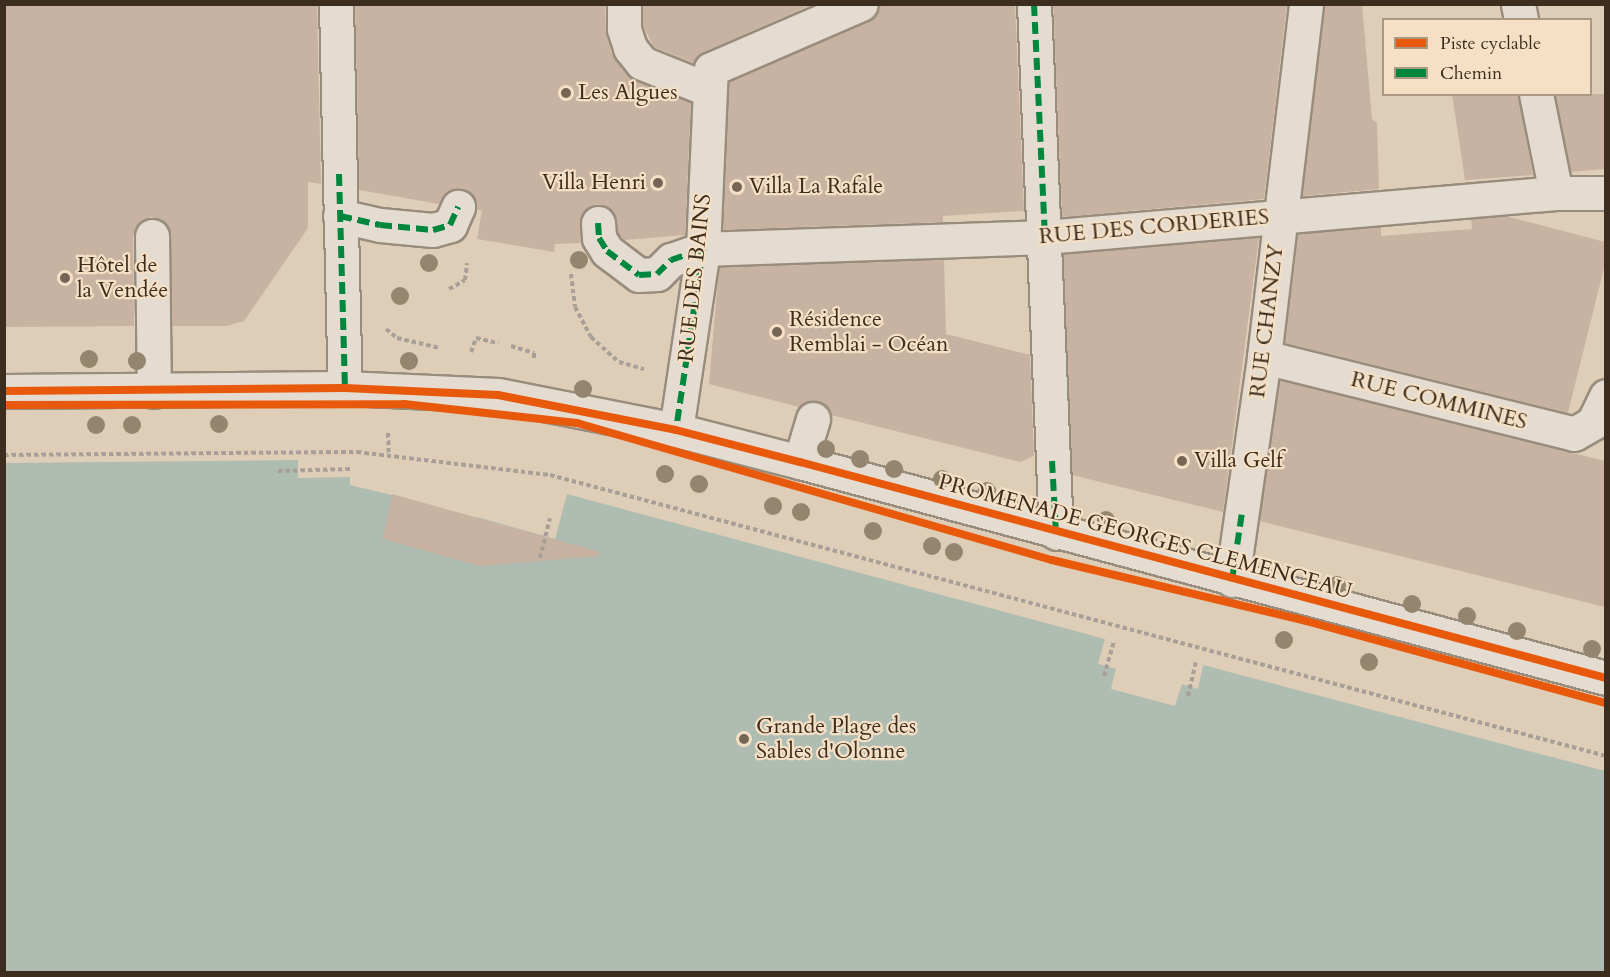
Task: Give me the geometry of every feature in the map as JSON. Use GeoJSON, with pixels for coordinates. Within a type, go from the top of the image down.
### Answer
{"type":"FeatureCollection","features":[{"type":"Feature","properties":{"kind":"street"},"geometry":{"type":"LineString","coordinates":[[336,4],[345,388]]}},
{"type":"Feature","properties":{"kind":"street"},"geometry":{"type":"LineString","coordinates":[[624,4],[624,29],[630,48],[642,63],[707,89],[711,69],[861,4]]}},
{"type":"Feature","properties":{"kind":"street"},"geometry":{"type":"LineString","coordinates":[[1034,4],[1056,533]]}},
{"type":"Feature","properties":{"kind":"street","name":"RUE CHANZY"},"geometry":{"type":"LineString","coordinates":[[1232,580],[1264,357],[1306,4]]}},
{"type":"Feature","properties":{"kind":"street","name":"RUE DES BAINS"},"geometry":{"type":"LineString","coordinates":[[676,430],[703,249],[707,89]]}},
{"type":"Feature","properties":{"kind":"street"},"geometry":{"type":"LineString","coordinates":[[1536,96],[1556,193]]}},
{"type":"Feature","properties":{"kind":"street","name":"RUE DES CORDERIES"},"geometry":{"type":"LineString","coordinates":[[599,230],[607,251],[639,275],[657,274],[671,260],[703,249],[1045,237],[1556,193],[1605,193]]}},
{"type":"Feature","properties":{"kind":"street"},"geometry":{"type":"LineString","coordinates":[[340,216],[380,225],[433,230],[450,225],[458,207]]}},
{"type":"Feature","properties":{"kind":"street"},"geometry":{"type":"LineString","coordinates":[[152,236],[154,391]]}},
{"type":"Feature","properties":{"kind":"street","name":"RUE COMMINES"},"geometry":{"type":"LineString","coordinates":[[1264,357],[1574,434],[1593,423],[1605,403]]}},
{"type":"Feature","properties":{"kind":"street","name":"PROMENADE GEORGES CLEMENCEAU"},"geometry":{"type":"LineString","coordinates":[[4,391],[345,388],[498,395],[676,430],[1605,678]]}},
{"type":"Feature","properties":{"kind":"street"},"geometry":{"type":"LineString","coordinates":[[800,462],[813,419]]}},
{"type":"Feature","properties":{"kind":"path"},"geometry":{"type":"LineString","coordinates":[[599,230],[576,248],[570,256],[575,307],[591,337],[619,362],[638,367]]}},
{"type":"Feature","properties":{"kind":"path"},"geometry":{"type":"LineString","coordinates":[[381,323],[397,338],[449,350]]}},
{"type":"Feature","properties":{"kind":"path"},"geometry":{"type":"LineString","coordinates":[[473,345],[476,338],[498,343]]}},
{"type":"Feature","properties":{"kind":"path"},"geometry":{"type":"LineString","coordinates":[[511,346],[534,353],[534,359]]}},
{"type":"Feature","properties":{"kind":"path"},"geometry":{"type":"LineString","coordinates":[[459,352],[470,355]]}},
{"type":"Feature","properties":{"kind":"path"},"geometry":{"type":"LineString","coordinates":[[4,455],[357,452],[550,475],[1605,756]]}},
{"type":"Feature","properties":{"kind":"path"},"geometry":{"type":"LineString","coordinates":[[278,471],[350,469]]}},
{"type":"Feature","properties":{"kind":"path"},"geometry":{"type":"LineString","coordinates":[[540,558],[550,518]]}},
{"type":"Feature","properties":{"kind":"path"},"geometry":{"type":"LineString","coordinates":[[1104,676],[1114,642]]}},
{"type":"Feature","properties":{"kind":"path"},"geometry":{"type":"LineString","coordinates":[[1188,696],[1196,662]]}},
{"type":"Feature","properties":{"kind":"shaded area","name":"Grande Plage des Sables d'Olonne"},"geometry":{"type":"Polygon","coordinates":[[[298,460],[298,478],[350,477],[350,485],[404,498],[472,522],[477,517],[555,539],[567,494],[1105,639],[1098,664],[1116,669],[1111,689],[1175,706],[1182,684],[1198,689],[1203,665],[1605,771],[1605,972],[5,972],[4,463],[298,460]]]}},
{"type":"Feature","properties":{"kind":"building"},"geometry":{"type":"Polygon","coordinates":[[[4,4],[317,4],[321,184],[308,182],[308,228],[244,321],[227,326],[172,326],[171,235],[162,220],[151,217],[136,226],[133,236],[134,326],[4,327],[4,4]]]}},
{"type":"Feature","properties":{"kind":"building"},"geometry":{"type":"Polygon","coordinates":[[[355,4],[605,4],[606,35],[612,54],[627,75],[691,103],[685,235],[624,240],[617,232],[613,212],[596,204],[581,215],[581,243],[555,244],[554,252],[477,239],[482,210],[476,210],[473,196],[465,190],[447,192],[439,204],[359,190],[355,4]]]}},
{"type":"Feature","properties":{"kind":"building"},"geometry":{"type":"Polygon","coordinates":[[[643,4],[813,4],[704,52],[694,63],[654,47],[643,26],[643,4]]]}},
{"type":"Feature","properties":{"kind":"building"},"geometry":{"type":"Polygon","coordinates":[[[879,4],[1015,4],[1024,211],[943,216],[943,222],[723,230],[729,82],[868,21],[879,4]]]}},
{"type":"Feature","properties":{"kind":"building"},"geometry":{"type":"Polygon","coordinates":[[[1053,4],[1287,4],[1264,199],[1062,217],[1053,4]]]}},
{"type":"Feature","properties":{"kind":"building"},"geometry":{"type":"Polygon","coordinates":[[[1324,4],[1362,4],[1372,119],[1377,123],[1379,189],[1302,196],[1324,4]]]}},
{"type":"Feature","properties":{"kind":"building"},"geometry":{"type":"Polygon","coordinates":[[[1605,94],[1605,169],[1571,172],[1555,96],[1605,94]]]}},
{"type":"Feature","properties":{"kind":"building"},"geometry":{"type":"Polygon","coordinates":[[[1452,96],[1518,96],[1533,175],[1465,180],[1452,96]]]}},
{"type":"Feature","properties":{"kind":"building"},"geometry":{"type":"Polygon","coordinates":[[[1506,216],[1605,242],[1605,264],[1568,413],[1285,343],[1298,234],[1381,227],[1381,236],[1472,229],[1471,219],[1506,216]]]}},
{"type":"Feature","properties":{"kind":"building"},"geometry":{"type":"Polygon","coordinates":[[[1259,237],[1223,512],[1072,475],[1063,254],[1259,237]]]}},
{"type":"Feature","properties":{"kind":"building"},"geometry":{"type":"Polygon","coordinates":[[[944,259],[946,334],[1030,355],[1034,456],[1020,462],[831,415],[818,401],[799,407],[709,384],[719,267],[944,259]]]}},
{"type":"Feature","properties":{"kind":"building"},"geometry":{"type":"Polygon","coordinates":[[[1280,380],[1605,461],[1605,607],[1259,521],[1280,380]]]}},
{"type":"Feature","properties":{"kind":"building"},"geometry":{"type":"Polygon","coordinates":[[[392,494],[600,552],[599,556],[480,566],[383,539],[392,494]]]}},
{"type":"Feature","properties":{"kind":"marked path"},"geometry":{"type":"LineString","coordinates":[[1034,4],[1045,237]]}},
{"type":"Feature","properties":{"kind":"marked path"},"geometry":{"type":"LineString","coordinates":[[339,174],[345,388]]}},
{"type":"Feature","properties":{"kind":"marked path"},"geometry":{"type":"LineString","coordinates":[[340,216],[380,225],[433,230],[450,225],[458,207]]}},
{"type":"Feature","properties":{"kind":"marked path"},"geometry":{"type":"LineString","coordinates":[[598,223],[599,238],[607,251],[639,275],[657,274],[671,260],[703,249],[676,430]]}},
{"type":"Feature","properties":{"kind":"marked path"},"geometry":{"type":"LineString","coordinates":[[1052,461],[1056,533]]}},
{"type":"Feature","properties":{"kind":"marked path"},"geometry":{"type":"LineString","coordinates":[[1232,580],[1242,512]]}},
{"type":"Feature","properties":{"kind":"cycle path"},"geometry":{"type":"LineString","coordinates":[[4,391],[345,388],[498,395],[676,430],[1606,678]]}},
{"type":"Feature","properties":{"kind":"cycle path"},"geometry":{"type":"LineString","coordinates":[[4,405],[404,404],[577,423],[1052,560],[1306,621],[1606,703]]}},
{"type":"Feature","properties":{"kind":"place","name":"Les Algues"},"geometry":{"type":"Point","coordinates":[566,93]}},
{"type":"Feature","properties":{"kind":"place","name":"Villa Henri"},"geometry":{"type":"Point","coordinates":[658,183]}},
{"type":"Feature","properties":{"kind":"place","name":"Villa La Rafale"},"geometry":{"type":"Point","coordinates":[737,187]}},
{"type":"Feature","properties":{"kind":"place","name":"Hôtel de la Vendée"},"geometry":{"type":"Point","coordinates":[65,278]}},
{"type":"Feature","properties":{"kind":"place","name":"Résidence Remblai - Océan"},"geometry":{"type":"Point","coordinates":[777,332]}},
{"type":"Feature","properties":{"kind":"place","name":"Villa Gelf"},"geometry":{"type":"Point","coordinates":[1182,461]}},
{"type":"Feature","properties":{"kind":"place","name":"Grande Plage des Sables d'Olonne"},"geometry":{"type":"Point","coordinates":[744,739]}}]}
